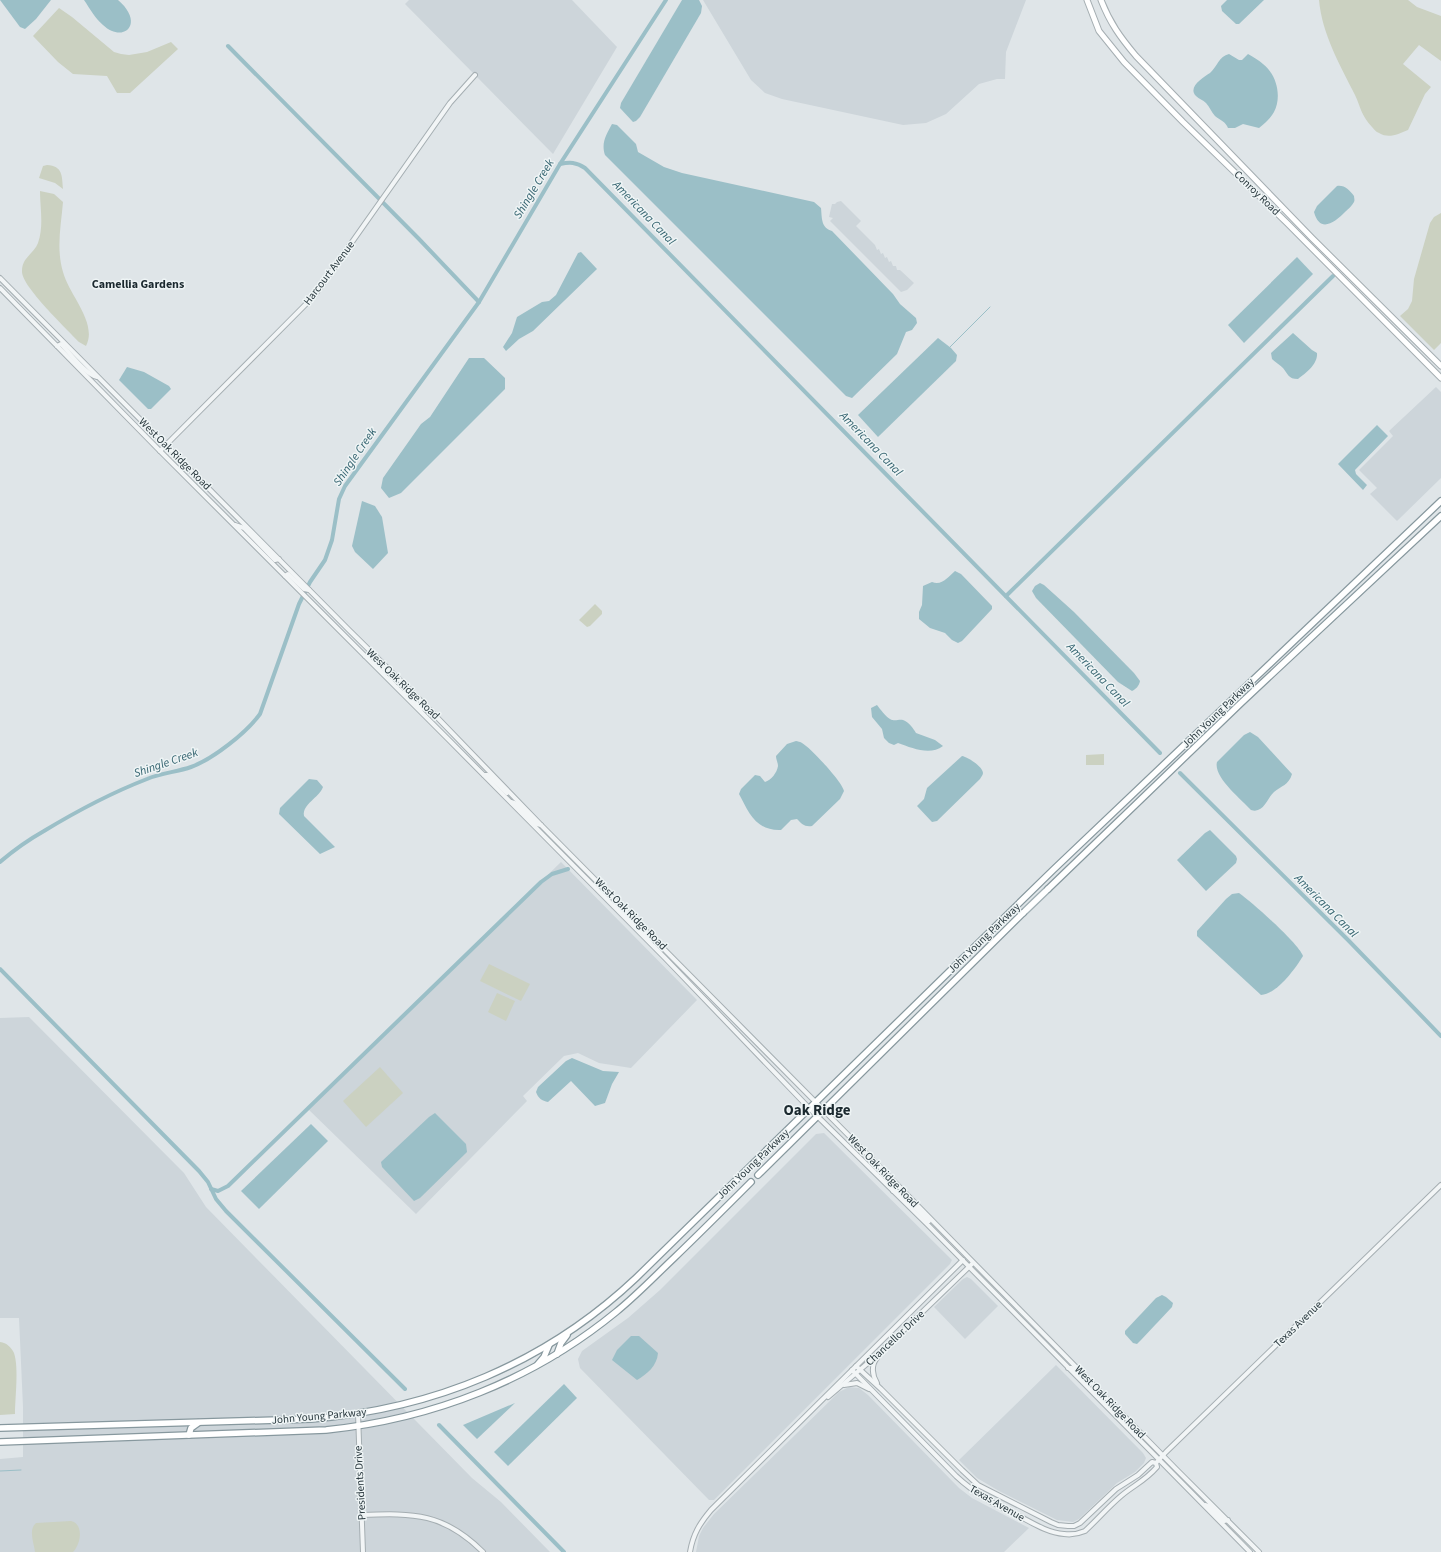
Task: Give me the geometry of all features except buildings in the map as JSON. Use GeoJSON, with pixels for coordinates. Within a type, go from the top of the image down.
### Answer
{"type":"FeatureCollection","features":[{"type":"Feature","properties":{"kind":"main road","name":"Conroy Road"},"geometry":{"type":"LineString","coordinates":[[1087,0],[1099,30],[1124,62],[1441,378]]}},
{"type":"Feature","properties":{"kind":"main road","name":"Conroy Road"},"geometry":{"type":"LineString","coordinates":[[1101,0],[1113,27],[1136,56],[1194,114],[1308,234],[1441,366]]}},
{"type":"Feature","properties":{"kind":"main road","name":"John Young Parkway"},"geometry":{"type":"LineString","coordinates":[[0,1428],[311,1419],[358,1414],[425,1399],[460,1387],[514,1364],[549,1345],[598,1311],[624,1289],[1054,870],[1246,685],[1441,501]]}},
{"type":"Feature","properties":{"kind":"main road","name":"John Young Parkway"},"geometry":{"type":"LineString","coordinates":[[0,1442],[302,1432],[358,1426],[397,1419],[452,1404],[488,1390],[558,1354],[590,1332],[631,1299],[818,1117],[1023,913],[1241,703],[1441,516]]}},
{"type":"Feature","properties":{"kind":"main road"},"geometry":{"type":"LineString","coordinates":[[1241,703],[1241,696],[1246,685]]}},
{"type":"Feature","properties":{"kind":"main road"},"geometry":{"type":"LineString","coordinates":[[1048,889],[1053,878],[1054,870]]}},
{"type":"Feature","properties":{"kind":"main road"},"geometry":{"type":"LineString","coordinates":[[558,1354],[561,1342],[569,1332]]}},
{"type":"Feature","properties":{"kind":"main road"},"geometry":{"type":"LineString","coordinates":[[535,1367],[544,1357],[549,1345]]}},
{"type":"Feature","properties":{"kind":"main road"},"geometry":{"type":"LineString","coordinates":[[188,1435],[191,1428],[200,1422]]}},
{"type":"Feature","properties":{"kind":"street","name":"Harcourt Avenue"},"geometry":{"type":"LineString","coordinates":[[160,451],[314,296],[450,103],[475,75]]}},
{"type":"Feature","properties":{"kind":"street","name":"West Oak Ridge Road"},"geometry":{"type":"LineString","coordinates":[[0,278],[433,713],[1163,1456],[1260,1552]]}},
{"type":"Feature","properties":{"kind":"street","name":"West Oak Ridge Road"},"geometry":{"type":"LineString","coordinates":[[0,288],[160,451],[614,906],[810,1109],[1068,1368],[1158,1462],[1203,1504],[1250,1552]]}},
{"type":"Feature","properties":{"kind":"street"},"geometry":{"type":"LineString","coordinates":[[57,346],[61,344],[90,374],[97,377]]}},
{"type":"Feature","properties":{"kind":"street"},"geometry":{"type":"LineString","coordinates":[[234,525],[244,528],[275,560],[279,559]]}},
{"type":"Feature","properties":{"kind":"street"},"geometry":{"type":"LineString","coordinates":[[285,576],[288,574],[304,589],[310,590]]}},
{"type":"Feature","properties":{"kind":"street"},"geometry":{"type":"LineString","coordinates":[[365,656],[371,656],[385,671],[389,670]]}},
{"type":"Feature","properties":{"kind":"street"},"geometry":{"type":"LineString","coordinates":[[403,693],[408,694],[421,708],[433,713]]}},
{"type":"Feature","properties":{"kind":"street"},"geometry":{"type":"LineString","coordinates":[[484,775],[488,775],[508,794],[514,797]]}},
{"type":"Feature","properties":{"kind":"street"},"geometry":{"type":"LineString","coordinates":[[509,801],[517,804],[537,824],[541,824]]}},
{"type":"Feature","properties":{"kind":"street"},"geometry":{"type":"LineString","coordinates":[[614,906],[618,907],[648,937],[660,943]]}},
{"type":"Feature","properties":{"kind":"street"},"geometry":{"type":"LineString","coordinates":[[707,1001],[712,996]]}},
{"type":"Feature","properties":{"kind":"street","name":"Texas Avenue"},"geometry":{"type":"LineString","coordinates":[[852,1370],[964,1483],[990,1501],[1029,1522],[1056,1533],[1071,1535],[1085,1531],[1122,1495],[1144,1481],[1157,1467],[1158,1462],[1163,1456],[1441,1185]]}},
{"type":"Feature","properties":{"kind":"street"},"geometry":{"type":"LineString","coordinates":[[892,1191],[902,1194],[925,1217],[935,1224]]}},
{"type":"Feature","properties":{"kind":"street","name":"Chancellor Drive"},"geometry":{"type":"LineString","coordinates":[[690,1552],[692,1540],[701,1521],[967,1257]]}},
{"type":"Feature","properties":{"kind":"street","name":"Chancellor Drive"},"geometry":{"type":"LineString","coordinates":[[814,1409],[882,1351],[973,1263]]}},
{"type":"Feature","properties":{"kind":"street"},"geometry":{"type":"LineString","coordinates":[[881,1388],[875,1380],[873,1373],[875,1360],[882,1351]]}},
{"type":"Feature","properties":{"kind":"street","name":"Texas Avenue"},"geometry":{"type":"LineString","coordinates":[[856,1366],[881,1388],[973,1481],[994,1494],[1058,1525],[1074,1526],[1080,1523],[1116,1489],[1138,1475],[1152,1462],[1158,1462]]}},
{"type":"Feature","properties":{"kind":"street"},"geometry":{"type":"LineString","coordinates":[[1068,1368],[1072,1368],[1078,1374],[1082,1373]]}},
{"type":"Feature","properties":{"kind":"street"},"geometry":{"type":"LineString","coordinates":[[841,1387],[857,1383],[873,1391]]}},
{"type":"Feature","properties":{"kind":"street","name":"Presidents Drive"},"geometry":{"type":"LineString","coordinates":[[358,1414],[363,1552]]}},
{"type":"Feature","properties":{"kind":"street"},"geometry":{"type":"LineString","coordinates":[[1203,1504],[1208,1506],[1224,1521],[1228,1520]]}},
{"type":"Feature","properties":{"kind":"street"},"geometry":{"type":"LineString","coordinates":[[362,1515],[407,1514],[442,1522],[458,1531],[483,1552]]}},
{"type":"Feature","properties":{"kind":"shaded area"},"geometry":{"type":"Polygon","coordinates":[[[409,0],[572,0],[617,47],[553,154],[405,4],[409,0]]]}},
{"type":"Feature","properties":{"kind":"shaded area"},"geometry":{"type":"Polygon","coordinates":[[[703,0],[1026,0],[1006,52],[1005,79],[997,79],[979,84],[946,114],[926,123],[903,125],[782,99],[765,93],[751,80],[703,0]]]}},
{"type":"Feature","properties":{"kind":"shaded area"},"geometry":{"type":"Polygon","coordinates":[[[841,201],[861,221],[856,226],[875,245],[877,250],[879,249],[885,258],[887,257],[889,262],[891,261],[893,266],[896,266],[897,270],[900,270],[914,283],[907,290],[901,292],[830,221],[833,218],[829,217],[832,204],[841,201]]]}},
{"type":"Feature","properties":{"kind":"shaded area"},"geometry":{"type":"Polygon","coordinates":[[[1436,387],[1441,392],[1441,478],[1397,521],[1370,494],[1377,488],[1359,470],[1393,436],[1389,431],[1436,387]]]}},
{"type":"Feature","properties":{"kind":"shaded area"},"geometry":{"type":"Polygon","coordinates":[[[561,862],[697,1000],[631,1068],[599,1063],[578,1053],[564,1056],[523,1096],[527,1101],[416,1214],[308,1109],[561,862]]]}},
{"type":"Feature","properties":{"kind":"shaded area"},"geometry":{"type":"Polygon","coordinates":[[[29,1017],[184,1173],[206,1207],[472,1478],[501,1502],[550,1552],[0,1552],[0,1459],[23,1457],[23,1407],[19,1318],[0,1318],[0,1018],[29,1017]]]}},
{"type":"Feature","properties":{"kind":"shaded area"},"geometry":{"type":"Polygon","coordinates":[[[824,1133],[952,1260],[950,1264],[714,1500],[709,1500],[580,1368],[578,1359],[582,1351],[628,1318],[660,1290],[816,1134],[824,1133]]]}},
{"type":"Feature","properties":{"kind":"shaded area"},"geometry":{"type":"Polygon","coordinates":[[[967,1277],[971,1279],[998,1306],[965,1339],[934,1307],[963,1279],[967,1277]]]}},
{"type":"Feature","properties":{"kind":"shaded area"},"geometry":{"type":"Polygon","coordinates":[[[1056,1365],[1143,1453],[1146,1458],[1144,1463],[1135,1472],[1117,1483],[1079,1519],[1073,1522],[1057,1520],[999,1491],[977,1478],[959,1460],[1056,1365]]]}},
{"type":"Feature","properties":{"kind":"shaded area"},"geometry":{"type":"Polygon","coordinates":[[[849,1387],[859,1388],[868,1395],[959,1488],[972,1498],[1029,1528],[1004,1552],[696,1552],[699,1536],[703,1528],[714,1514],[839,1392],[849,1387]]]}},
{"type":"Feature","properties":{"kind":"green space"},"geometry":{"type":"Polygon","coordinates":[[[1319,0],[1408,0],[1417,7],[1441,16],[1441,61],[1419,45],[1403,64],[1431,87],[1425,94],[1408,130],[1386,136],[1376,131],[1368,123],[1328,37],[1319,0]]]}},
{"type":"Feature","properties":{"kind":"green space"},"geometry":{"type":"Polygon","coordinates":[[[59,8],[114,52],[129,55],[147,52],[171,42],[178,49],[130,93],[117,93],[107,76],[73,74],[58,62],[33,36],[59,8]]]}},
{"type":"Feature","properties":{"kind":"green space"},"geometry":{"type":"Polygon","coordinates":[[[47,165],[56,167],[61,172],[63,189],[55,183],[39,178],[43,166],[47,165]]]}},
{"type":"Feature","properties":{"kind":"green space"},"geometry":{"type":"Polygon","coordinates":[[[40,191],[54,194],[63,202],[60,237],[61,263],[66,281],[86,319],[89,337],[86,346],[79,342],[36,297],[24,278],[22,271],[24,262],[36,247],[40,236],[40,191]]]}},
{"type":"Feature","properties":{"kind":"green space"},"geometry":{"type":"Polygon","coordinates":[[[1441,213],[1441,343],[1434,350],[1400,316],[1408,309],[1412,301],[1414,279],[1430,223],[1434,217],[1441,213]]]}},
{"type":"Feature","properties":{"kind":"green space"},"geometry":{"type":"Polygon","coordinates":[[[595,604],[602,611],[602,614],[590,626],[587,627],[579,620],[595,604]]]}},
{"type":"Feature","properties":{"kind":"green space"},"geometry":{"type":"Polygon","coordinates":[[[1104,754],[1104,765],[1086,765],[1086,755],[1104,754]]]}},
{"type":"Feature","properties":{"kind":"green space"},"geometry":{"type":"Polygon","coordinates":[[[489,964],[530,984],[521,1001],[480,981],[489,964]]]}},
{"type":"Feature","properties":{"kind":"green space"},"geometry":{"type":"Polygon","coordinates":[[[497,993],[515,1001],[506,1021],[488,1012],[497,993]]]}},
{"type":"Feature","properties":{"kind":"green space"},"geometry":{"type":"Polygon","coordinates":[[[380,1067],[403,1093],[366,1127],[343,1101],[380,1067]]]}},
{"type":"Feature","properties":{"kind":"green space"},"geometry":{"type":"Polygon","coordinates":[[[0,1342],[7,1344],[14,1353],[17,1375],[15,1414],[0,1415],[0,1342]]]}},
{"type":"Feature","properties":{"kind":"green space"},"geometry":{"type":"Polygon","coordinates":[[[71,1521],[78,1526],[80,1535],[78,1544],[73,1552],[35,1552],[32,1529],[36,1523],[71,1521]]]}},
{"type":"Feature","properties":{"kind":"water"},"geometry":{"type":"Polygon","coordinates":[[[0,0],[51,0],[36,19],[25,29],[20,27],[0,0]]]}},
{"type":"Feature","properties":{"kind":"water"},"geometry":{"type":"Polygon","coordinates":[[[84,0],[118,0],[126,9],[130,17],[131,23],[128,29],[124,32],[118,32],[103,25],[84,0]]]}},
{"type":"Feature","properties":{"kind":"water"},"geometry":{"type":"Polygon","coordinates":[[[682,0],[699,0],[702,6],[701,13],[640,117],[633,122],[620,108],[621,103],[682,0]]]}},
{"type":"Feature","properties":{"kind":"water"},"geometry":{"type":"Polygon","coordinates":[[[1227,0],[1264,0],[1239,24],[1236,24],[1222,11],[1221,6],[1227,0]]]}},
{"type":"Feature","properties":{"kind":"water"},"geometry":{"type":"Polygon","coordinates":[[[1229,54],[1239,60],[1242,60],[1248,54],[1260,61],[1272,74],[1275,80],[1278,100],[1274,112],[1271,117],[1259,128],[1243,124],[1235,128],[1228,128],[1215,116],[1209,106],[1194,93],[1197,83],[1212,71],[1220,59],[1229,54]]]}},
{"type":"Feature","properties":{"kind":"water"},"geometry":{"type":"Polygon","coordinates":[[[612,124],[617,125],[636,144],[638,152],[664,167],[682,173],[814,202],[821,208],[822,219],[826,228],[832,231],[893,294],[900,304],[916,318],[917,323],[912,330],[906,332],[897,354],[852,398],[846,396],[605,155],[604,143],[606,135],[612,124]]]}},
{"type":"Feature","properties":{"kind":"water"},"geometry":{"type":"Polygon","coordinates":[[[1337,186],[1345,187],[1349,190],[1354,196],[1354,201],[1350,207],[1337,219],[1328,224],[1320,223],[1314,212],[1317,206],[1337,186]]]}},
{"type":"Feature","properties":{"kind":"water"},"geometry":{"type":"Polygon","coordinates":[[[581,252],[597,269],[533,331],[519,339],[506,351],[503,347],[512,333],[517,317],[542,302],[549,301],[556,295],[578,253],[581,252]]]}},
{"type":"Feature","properties":{"kind":"water"},"geometry":{"type":"Polygon","coordinates":[[[1297,257],[1313,274],[1244,343],[1228,325],[1297,257]]]}},
{"type":"Feature","properties":{"kind":"water"},"geometry":{"type":"Polygon","coordinates":[[[1293,333],[1317,353],[1314,364],[1298,379],[1289,376],[1283,368],[1272,359],[1271,353],[1293,333]]]}},
{"type":"Feature","properties":{"kind":"water"},"geometry":{"type":"Polygon","coordinates":[[[938,338],[951,348],[957,355],[956,361],[878,437],[858,415],[938,338]]]}},
{"type":"Feature","properties":{"kind":"water"},"geometry":{"type":"Polygon","coordinates":[[[469,358],[484,358],[505,378],[505,389],[401,493],[389,498],[381,488],[383,478],[421,424],[430,417],[469,358]]]}},
{"type":"Feature","properties":{"kind":"water"},"geometry":{"type":"Polygon","coordinates":[[[127,367],[144,372],[169,386],[171,389],[151,409],[148,409],[119,380],[127,367]]]}},
{"type":"Feature","properties":{"kind":"water"},"geometry":{"type":"Polygon","coordinates":[[[1377,425],[1388,436],[1355,470],[1356,474],[1367,485],[1363,490],[1338,464],[1377,425]]]}},
{"type":"Feature","properties":{"kind":"water"},"geometry":{"type":"Polygon","coordinates":[[[362,501],[375,506],[382,517],[388,553],[373,569],[355,552],[352,546],[362,501]]]}},
{"type":"Feature","properties":{"kind":"water"},"geometry":{"type":"Polygon","coordinates":[[[955,571],[961,574],[992,606],[992,609],[962,641],[958,643],[952,640],[945,633],[930,628],[919,619],[919,612],[922,605],[923,586],[932,582],[942,582],[955,571]]]}},
{"type":"Feature","properties":{"kind":"water"},"geometry":{"type":"Polygon","coordinates":[[[1040,583],[1074,612],[1134,673],[1140,681],[1136,688],[1132,691],[1118,682],[1036,598],[1032,591],[1035,586],[1040,583]]]}},
{"type":"Feature","properties":{"kind":"water"},"geometry":{"type":"Polygon","coordinates":[[[877,705],[890,719],[905,721],[911,725],[916,733],[935,740],[943,746],[938,749],[927,751],[915,749],[898,743],[894,745],[889,743],[884,738],[882,729],[872,717],[871,708],[877,705]]]}},
{"type":"Feature","properties":{"kind":"water"},"geometry":{"type":"Polygon","coordinates":[[[1250,732],[1258,737],[1292,774],[1289,781],[1274,792],[1262,808],[1255,811],[1251,810],[1229,788],[1223,781],[1217,768],[1217,762],[1244,735],[1250,732]]]}},
{"type":"Feature","properties":{"kind":"water"},"geometry":{"type":"Polygon","coordinates":[[[796,741],[801,742],[819,758],[833,774],[844,791],[840,799],[812,826],[805,826],[797,819],[791,820],[781,830],[772,830],[754,820],[739,794],[741,789],[755,775],[760,776],[765,782],[771,778],[775,774],[778,766],[776,756],[787,744],[796,741]]]}},
{"type":"Feature","properties":{"kind":"water"},"geometry":{"type":"Polygon","coordinates":[[[962,756],[978,765],[983,774],[980,779],[937,821],[932,822],[917,806],[924,799],[927,788],[962,756]]]}},
{"type":"Feature","properties":{"kind":"water"},"geometry":{"type":"Polygon","coordinates":[[[309,779],[317,780],[323,787],[308,804],[304,812],[304,816],[335,847],[320,854],[279,814],[280,808],[309,779]]]}},
{"type":"Feature","properties":{"kind":"water"},"geometry":{"type":"Polygon","coordinates":[[[1210,830],[1236,856],[1237,859],[1236,863],[1206,891],[1177,860],[1210,830]]]}},
{"type":"Feature","properties":{"kind":"water"},"geometry":{"type":"Polygon","coordinates":[[[1239,893],[1284,933],[1293,942],[1303,956],[1285,980],[1267,994],[1261,995],[1197,936],[1197,931],[1226,899],[1232,894],[1239,893]]]}},
{"type":"Feature","properties":{"kind":"water"},"geometry":{"type":"Polygon","coordinates":[[[572,1058],[603,1071],[619,1072],[612,1084],[605,1103],[595,1106],[571,1081],[548,1102],[539,1098],[536,1092],[538,1087],[566,1061],[572,1058]]]}},
{"type":"Feature","properties":{"kind":"water"},"geometry":{"type":"Polygon","coordinates":[[[435,1113],[466,1144],[467,1152],[420,1198],[414,1201],[382,1167],[381,1162],[435,1113]]]}},
{"type":"Feature","properties":{"kind":"water"},"geometry":{"type":"Polygon","coordinates":[[[311,1124],[328,1141],[259,1209],[241,1191],[311,1124]]]}},
{"type":"Feature","properties":{"kind":"water"},"geometry":{"type":"Polygon","coordinates":[[[1162,1295],[1173,1303],[1172,1307],[1137,1344],[1133,1343],[1125,1334],[1125,1331],[1156,1298],[1162,1295]]]}},
{"type":"Feature","properties":{"kind":"water"},"geometry":{"type":"Polygon","coordinates":[[[631,1336],[639,1336],[658,1353],[654,1366],[637,1380],[612,1360],[617,1350],[631,1336]]]}},
{"type":"Feature","properties":{"kind":"water"},"geometry":{"type":"Polygon","coordinates":[[[564,1384],[577,1398],[508,1466],[494,1452],[564,1384]]]}},
{"type":"Feature","properties":{"kind":"water"},"geometry":{"type":"Polygon","coordinates":[[[515,1403],[477,1439],[463,1425],[515,1403]]]}},
{"type":"Feature","properties":{"kind":"waterway","name":"Shingle Creek"},"geometry":{"type":"LineString","coordinates":[[0,862],[32,838],[69,816],[120,790],[158,775],[191,767],[209,758],[238,737],[260,714],[299,604],[310,582],[325,560],[332,540],[339,499],[345,486],[479,302],[560,164],[666,0]]}},
{"type":"Feature","properties":{"kind":"waterway"},"geometry":{"type":"LineString","coordinates":[[228,46],[419,239],[479,302]]}},
{"type":"Feature","properties":{"kind":"waterway","name":"Americana Canal"},"geometry":{"type":"LineString","coordinates":[[560,164],[573,163],[585,168],[1160,753]]}},
{"type":"Feature","properties":{"kind":"waterway"},"geometry":{"type":"LineString","coordinates":[[1006,596],[1333,276]]}},
{"type":"Feature","properties":{"kind":"waterway"},"geometry":{"type":"LineString","coordinates":[[950,347],[990,307]]}},
{"type":"Feature","properties":{"kind":"waterway","name":"Americana Canal"},"geometry":{"type":"LineString","coordinates":[[1180,773],[1349,941],[1441,1036]]}},
{"type":"Feature","properties":{"kind":"waterway"},"geometry":{"type":"LineString","coordinates":[[211,1189],[218,1191],[228,1186],[541,882],[552,874],[568,869]]}},
{"type":"Feature","properties":{"kind":"waterway"},"geometry":{"type":"LineString","coordinates":[[0,969],[199,1171],[208,1182],[216,1199],[226,1211],[405,1389]]}},
{"type":"Feature","properties":{"kind":"waterway"},"geometry":{"type":"LineString","coordinates":[[439,1425],[564,1552]]}},
{"type":"Feature","properties":{"kind":"waterway"},"geometry":{"type":"LineString","coordinates":[[0,1471],[21,1470]]}},
{"type":"Feature","properties":{"kind":"district","name":"Camellia Gardens"},"geometry":{"type":"Point","coordinates":[138,284]}},
{"type":"Feature","properties":{"kind":"district","name":"Oak Ridge"},"geometry":{"type":"Point","coordinates":[817,1110]}}]}
